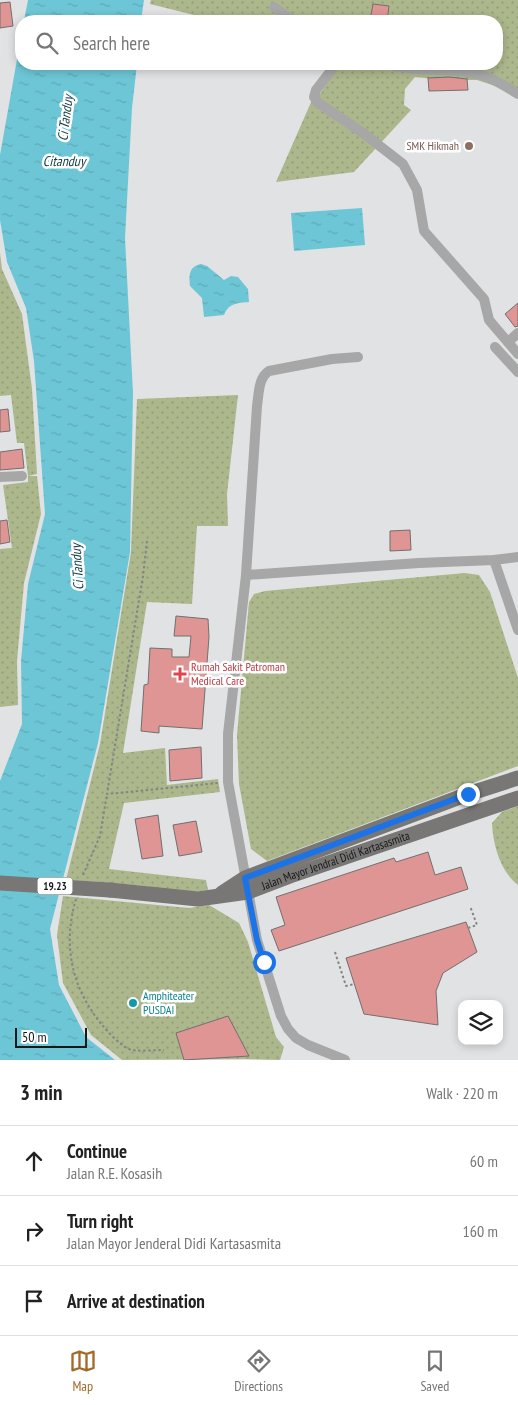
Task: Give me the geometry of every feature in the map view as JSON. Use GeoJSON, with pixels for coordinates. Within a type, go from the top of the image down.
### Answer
{"type":"FeatureCollection","features":[{"type":"Feature","properties":{"kind":"main road","name":"19.23"},"geometry":{"type":"LineString","coordinates":[[0,883],[110,890],[198,899],[216,896],[459,798],[518,778]]}},
{"type":"Feature","properties":{"kind":"main road","name":"Jalan Mayor Jendral Didi Kartasasmita"},"geometry":{"type":"LineString","coordinates":[[246,885],[300,873],[518,798]]}},
{"type":"Feature","properties":{"kind":"street"},"geometry":{"type":"LineString","coordinates":[[274,7],[285,15]]}},
{"type":"Feature","properties":{"kind":"street"},"geometry":{"type":"LineString","coordinates":[[331,70],[316,90],[314,97],[318,102],[403,164],[417,190],[424,231],[484,299],[489,320],[518,354]]}},
{"type":"Feature","properties":{"kind":"street"},"geometry":{"type":"LineString","coordinates":[[428,70],[468,73],[487,77],[518,94]]}},
{"type":"Feature","properties":{"kind":"street"},"geometry":{"type":"LineString","coordinates":[[508,342],[518,333]]}},
{"type":"Feature","properties":{"kind":"street"},"geometry":{"type":"LineString","coordinates":[[495,347],[518,372]]}},
{"type":"Feature","properties":{"kind":"street"},"geometry":{"type":"LineString","coordinates":[[345,1060],[308,1046],[296,1038],[288,1029],[281,1016],[257,940],[246,885],[228,782],[228,736],[246,575],[256,416],[261,379],[269,371],[332,359],[358,357]]}},
{"type":"Feature","properties":{"kind":"street"},"geometry":{"type":"LineString","coordinates":[[0,477],[22,476]]}},
{"type":"Feature","properties":{"kind":"street"},"geometry":{"type":"LineString","coordinates":[[246,575],[518,558]]}},
{"type":"Feature","properties":{"kind":"street"},"geometry":{"type":"LineString","coordinates":[[494,560],[518,630]]}},
{"type":"Feature","properties":{"kind":"path"},"geometry":{"type":"LineString","coordinates":[[81,883],[100,836],[143,576],[147,541]]}},
{"type":"Feature","properties":{"kind":"path"},"geometry":{"type":"LineString","coordinates":[[107,794],[228,782]]}},
{"type":"Feature","properties":{"kind":"path"},"geometry":{"type":"LineString","coordinates":[[76,898],[69,942],[74,975],[89,1009],[108,1032],[129,1050],[164,1050]]}},
{"type":"Feature","properties":{"kind":"path"},"geometry":{"type":"LineString","coordinates":[[468,928],[477,925],[470,906]]}},
{"type":"Feature","properties":{"kind":"path"},"geometry":{"type":"LineString","coordinates":[[335,952],[346,986],[354,984]]}},
{"type":"Feature","properties":{"kind":"green space"},"geometry":{"type":"Polygon","coordinates":[[[151,0],[518,0],[518,97],[514,92],[477,80],[445,80],[415,77],[405,89],[404,105],[411,110],[354,172],[276,182],[312,100],[318,97],[335,70],[503,70],[503,15],[194,15],[150,4],[151,0]]]}},
{"type":"Feature","properties":{"kind":"green space"},"geometry":{"type":"Polygon","coordinates":[[[0,253],[2,269],[22,314],[32,389],[37,474],[28,476],[24,443],[17,443],[11,395],[0,396],[0,253]]]}},
{"type":"Feature","properties":{"kind":"green space"},"geometry":{"type":"Polygon","coordinates":[[[238,395],[227,494],[228,526],[197,526],[192,604],[147,602],[123,753],[165,748],[167,785],[218,779],[220,792],[124,803],[109,869],[206,880],[208,890],[183,891],[66,880],[100,744],[131,552],[137,399],[238,395]]]}},
{"type":"Feature","properties":{"kind":"green space"},"geometry":{"type":"Polygon","coordinates":[[[28,476],[37,476],[41,514],[24,583],[17,661],[18,705],[0,707],[0,549],[12,548],[3,485],[28,482],[28,476]]]}},
{"type":"Feature","properties":{"kind":"green space"},"geometry":{"type":"Polygon","coordinates":[[[465,573],[479,575],[490,592],[518,678],[518,766],[267,861],[251,849],[239,784],[237,735],[249,602],[254,594],[265,591],[465,573]]]}},
{"type":"Feature","properties":{"kind":"green space"},"geometry":{"type":"Polygon","coordinates":[[[518,806],[518,885],[502,865],[496,849],[492,823],[502,812],[518,806]]]}},
{"type":"Feature","properties":{"kind":"green space"},"geometry":{"type":"Polygon","coordinates":[[[63,896],[189,908],[209,905],[239,923],[248,942],[276,1037],[284,1047],[280,1060],[122,1060],[91,1035],[63,983],[57,935],[63,896]]]}},
{"type":"Feature","properties":{"kind":"water"},"geometry":{"type":"Polygon","coordinates":[[[28,0],[144,0],[142,15],[25,15],[28,0]]]}},
{"type":"Feature","properties":{"kind":"water","name":"Citanduy"},"geometry":{"type":"Polygon","coordinates":[[[15,70],[136,70],[132,108],[125,238],[133,393],[130,552],[98,743],[50,929],[59,985],[86,1037],[115,1060],[0,1060],[0,781],[22,724],[21,661],[28,584],[45,514],[34,361],[26,308],[7,262],[0,220],[0,155],[15,70]]]}},
{"type":"Feature","properties":{"kind":"water"},"geometry":{"type":"Polygon","coordinates":[[[362,208],[365,245],[294,251],[291,213],[362,208]]]}},
{"type":"Feature","properties":{"kind":"water"},"geometry":{"type":"Polygon","coordinates":[[[201,264],[207,266],[224,280],[231,276],[238,277],[248,289],[249,302],[237,303],[231,306],[224,315],[204,317],[202,298],[190,286],[192,269],[201,264]]]}},
{"type":"Feature","properties":{"kind":"building"},"geometry":{"type":"Polygon","coordinates":[[[10,2],[13,26],[0,28],[0,3],[10,2]]]}},
{"type":"Feature","properties":{"kind":"building"},"geometry":{"type":"Polygon","coordinates":[[[373,4],[389,6],[388,15],[371,15],[373,4]]]}},
{"type":"Feature","properties":{"kind":"building"},"geometry":{"type":"Polygon","coordinates":[[[449,77],[467,79],[468,90],[429,91],[428,78],[449,77]]]}},
{"type":"Feature","properties":{"kind":"building"},"geometry":{"type":"Polygon","coordinates":[[[518,303],[518,326],[515,327],[505,314],[518,303]]]}},
{"type":"Feature","properties":{"kind":"building"},"geometry":{"type":"Polygon","coordinates":[[[8,409],[10,431],[0,432],[0,410],[8,409]]]}},
{"type":"Feature","properties":{"kind":"building"},"geometry":{"type":"Polygon","coordinates":[[[22,449],[24,468],[0,470],[0,452],[22,449]]]}},
{"type":"Feature","properties":{"kind":"building"},"geometry":{"type":"Polygon","coordinates":[[[7,520],[10,542],[0,544],[0,521],[7,520]]]}},
{"type":"Feature","properties":{"kind":"building"},"geometry":{"type":"Polygon","coordinates":[[[410,530],[411,550],[390,551],[390,531],[410,530]]]}},
{"type":"Feature","properties":{"kind":"building"},"geometry":{"type":"Polygon","coordinates":[[[176,616],[208,619],[209,637],[202,729],[159,726],[159,733],[141,731],[144,685],[148,684],[150,648],[172,649],[172,657],[189,657],[191,636],[174,636],[176,616]]]}},
{"type":"Feature","properties":{"kind":"building"},"geometry":{"type":"Polygon","coordinates":[[[201,747],[202,778],[170,781],[169,750],[201,747]]]}},
{"type":"Feature","properties":{"kind":"building"},"geometry":{"type":"Polygon","coordinates":[[[158,815],[163,856],[142,859],[135,819],[158,815]]]}},
{"type":"Feature","properties":{"kind":"building"},"geometry":{"type":"Polygon","coordinates":[[[196,821],[202,852],[179,856],[173,825],[196,821]]]}},
{"type":"Feature","properties":{"kind":"building"},"geometry":{"type":"Polygon","coordinates":[[[428,852],[435,875],[461,867],[468,889],[279,951],[271,930],[285,925],[276,897],[394,858],[396,862],[428,852]]]}},
{"type":"Feature","properties":{"kind":"building"},"geometry":{"type":"Polygon","coordinates":[[[466,922],[477,952],[443,973],[436,991],[438,1025],[364,1014],[346,958],[466,922]]]}},
{"type":"Feature","properties":{"kind":"building"},"geometry":{"type":"Polygon","coordinates":[[[228,1016],[249,1056],[184,1060],[176,1033],[228,1016]]]}},
{"type":"Feature","properties":{"kind":"place","name":"SMK Hikmah"},"geometry":{"type":"Point","coordinates":[469,146]}},
{"type":"Feature","properties":{"kind":"place","name":"Rumah Sakit Patroman Medical Care"},"geometry":{"type":"Point","coordinates":[180,674]}},
{"type":"Feature","properties":{"kind":"place","name":"Amphiteater PUSDAI"},"geometry":{"type":"Point","coordinates":[133,1003]}},
{"type":"Feature","properties":{"kind":"route"},"geometry":{"type":"LineString","coordinates":[[264,962],[257,940],[245,878],[468,794]]}},
{"type":"Feature","properties":{"kind":"water label","name":"Ci Tanduy"},"geometry":{"type":"Point","coordinates":[65,118]}},
{"type":"Feature","properties":{"kind":"water label","name":"Ci Tanduy"},"geometry":{"type":"Point","coordinates":[77,567]}}]}
